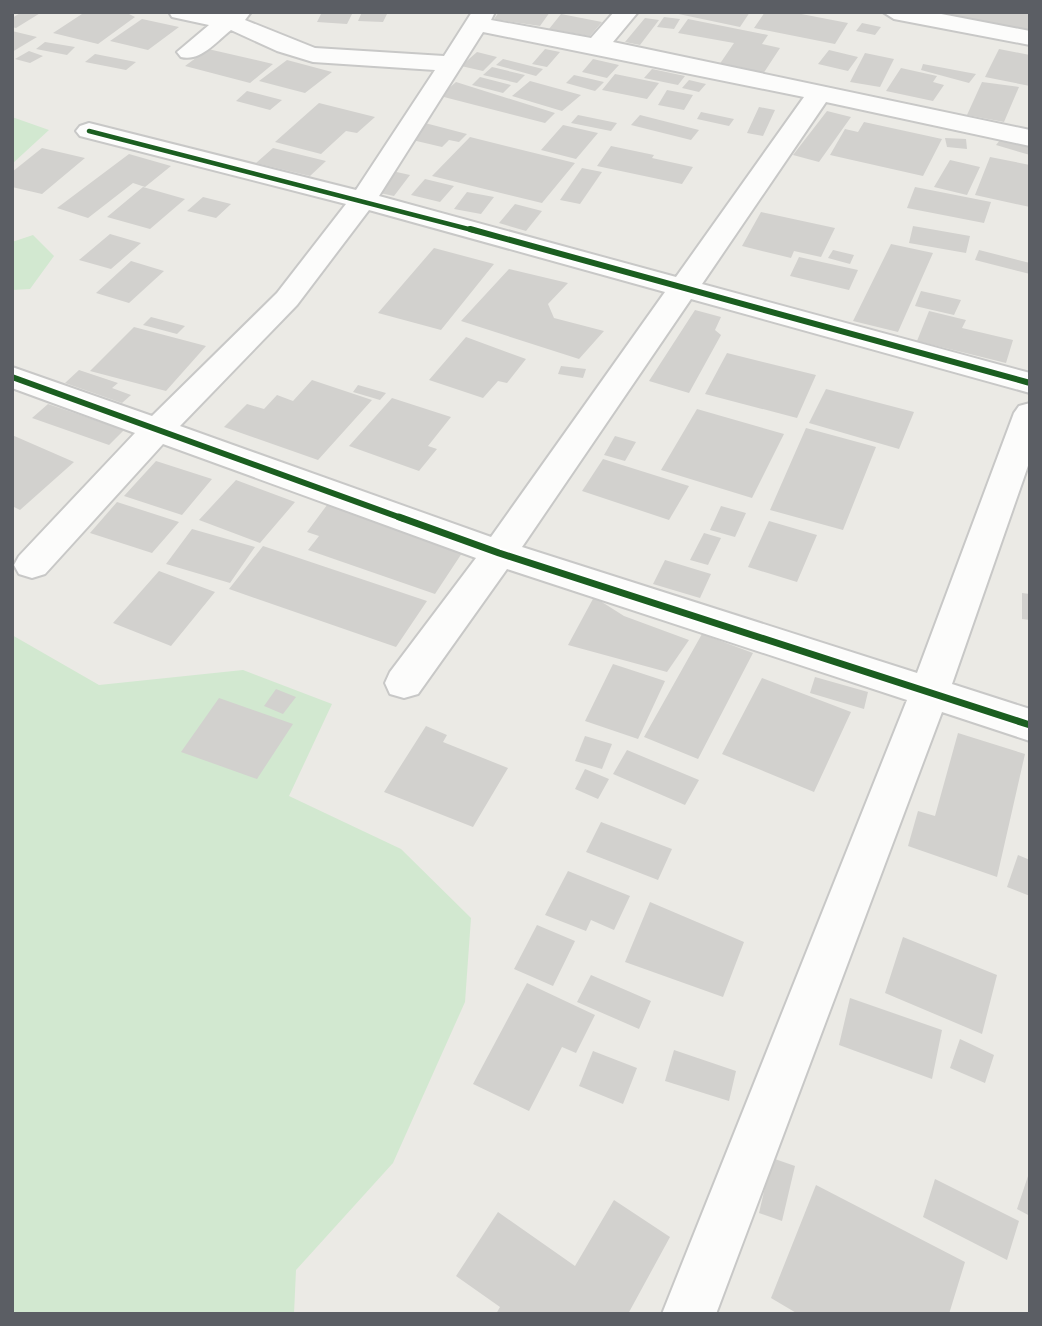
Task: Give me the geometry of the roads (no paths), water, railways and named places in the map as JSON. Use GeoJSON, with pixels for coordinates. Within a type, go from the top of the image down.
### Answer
{"type":"FeatureCollection","features":[{"type":"Feature","properties":{"kind":"street"},"geometry":{"type":"LineString","coordinates":[[180,12],[235,17],[285,46],[313,55],[452,64]]}},
{"type":"Feature","properties":{"kind":"street"},"geometry":{"type":"LineString","coordinates":[[597,46],[626,12]]}},
{"type":"Feature","properties":{"kind":"street"},"geometry":{"type":"LineString","coordinates":[[894,12],[1030,38]]}},
{"type":"Feature","properties":{"kind":"street"},"geometry":{"type":"LineString","coordinates":[[188,52],[235,17]]}},
{"type":"Feature","properties":{"kind":"street"},"geometry":{"type":"LineString","coordinates":[[32,565],[158,429],[287,299],[363,200],[480,18],[597,46],[1030,138]]}},
{"type":"Feature","properties":{"kind":"street"},"geometry":{"type":"LineString","coordinates":[[404,683],[499,553],[819,94]]}},
{"type":"Feature","properties":{"kind":"street"},"geometry":{"type":"LineString","coordinates":[[89,131],[363,200],[1030,383]]}},
{"type":"Feature","properties":{"kind":"street"},"geometry":{"type":"LineString","coordinates":[[12,377],[499,553],[1030,725]]}},
{"type":"Feature","properties":{"kind":"street"},"geometry":{"type":"LineString","coordinates":[[690,1314],[929,694],[1030,413]]}}]}
